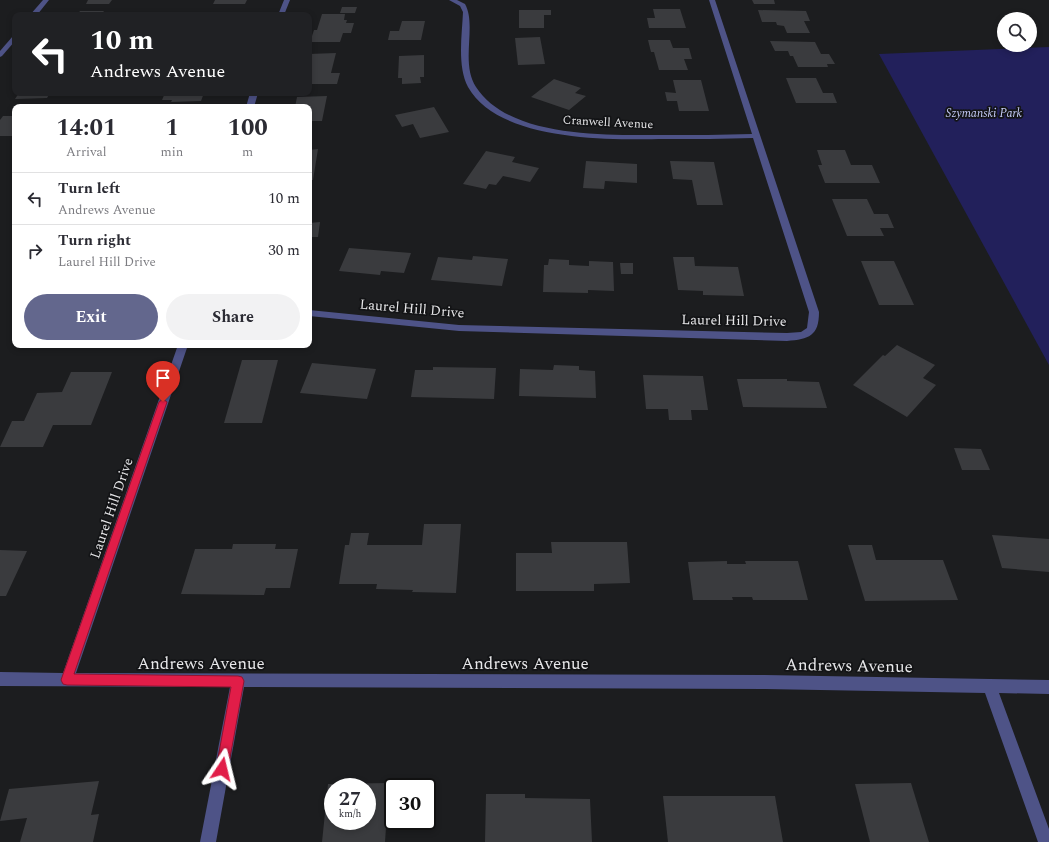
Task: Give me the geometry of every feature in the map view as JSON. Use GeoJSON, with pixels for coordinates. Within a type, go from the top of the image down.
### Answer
{"type":"FeatureCollection","features":[{"type":"Feature","properties":{"kind":"street"},"geometry":{"type":"LineString","coordinates":[[36,12],[46,0]]}},
{"type":"Feature","properties":{"kind":"street"},"geometry":{"type":"LineString","coordinates":[[282,12],[287,0]]}},
{"type":"Feature","properties":{"kind":"street","name":"Cranwell Avenue"},"geometry":{"type":"LineString","coordinates":[[452,0],[463,5],[466,12],[466,63],[471,86],[483,101],[511,118],[539,128],[584,135],[621,137],[756,136]]}},
{"type":"Feature","properties":{"kind":"street","name":"Laurel Hill Drive"},"geometry":{"type":"LineString","coordinates":[[312,313],[459,328],[802,336],[811,330],[814,323],[814,312],[712,0]]}},
{"type":"Feature","properties":{"kind":"street"},"geometry":{"type":"LineString","coordinates":[[0,55],[12,41]]}},
{"type":"Feature","properties":{"kind":"street","name":"Laurel Hill Drive"},"geometry":{"type":"LineString","coordinates":[[67,680],[182,348]]}},
{"type":"Feature","properties":{"kind":"street","name":"Andrews Avenue"},"geometry":{"type":"LineString","coordinates":[[0,679],[764,682],[1049,687]]}},
{"type":"Feature","properties":{"kind":"street"},"geometry":{"type":"LineString","coordinates":[[208,842],[238,681]]}},
{"type":"Feature","properties":{"kind":"street"},"geometry":{"type":"LineString","coordinates":[[990,686],[1046,842]]}},
{"type":"Feature","properties":{"kind":"green space","name":"Szymanski Park"},"geometry":{"type":"Polygon","coordinates":[[[1037,47],[1049,47],[1049,365],[879,54],[997,49],[997,52],[1037,52],[1037,47]]]}},
{"type":"Feature","properties":{"kind":"building"},"geometry":{"type":"Polygon","coordinates":[[[88,0],[112,0],[109,4],[86,4],[88,0]]]}},
{"type":"Feature","properties":{"kind":"building"},"geometry":{"type":"Polygon","coordinates":[[[215,0],[247,0],[245,4],[213,4],[215,0]]]}},
{"type":"Feature","properties":{"kind":"building"},"geometry":{"type":"Polygon","coordinates":[[[752,0],[774,0],[775,4],[754,4],[752,0]]]}},
{"type":"Feature","properties":{"kind":"building"},"geometry":{"type":"Polygon","coordinates":[[[342,7],[357,7],[355,13],[340,13],[342,7]]]}},
{"type":"Feature","properties":{"kind":"building"},"geometry":{"type":"Polygon","coordinates":[[[653,9],[680,9],[686,28],[649,28],[647,18],[655,18],[653,9]]]}},
{"type":"Feature","properties":{"kind":"building"},"geometry":{"type":"Polygon","coordinates":[[[519,10],[551,10],[551,15],[544,15],[544,28],[519,28],[519,10]]]}},
{"type":"Feature","properties":{"kind":"building"},"geometry":{"type":"Polygon","coordinates":[[[758,10],[806,11],[810,21],[804,21],[810,33],[787,33],[784,26],[777,25],[776,22],[762,22],[758,10]]]}},
{"type":"Feature","properties":{"kind":"building"},"geometry":{"type":"Polygon","coordinates":[[[80,11],[104,11],[103,12],[79,12],[80,11]]]}},
{"type":"Feature","properties":{"kind":"building"},"geometry":{"type":"Polygon","coordinates":[[[322,14],[345,14],[344,20],[347,20],[346,23],[354,23],[351,33],[343,33],[340,42],[312,42],[314,30],[317,30],[322,14]]]}},
{"type":"Feature","properties":{"kind":"building"},"geometry":{"type":"Polygon","coordinates":[[[402,21],[425,21],[421,40],[388,40],[390,31],[399,31],[402,21]]]}},
{"type":"Feature","properties":{"kind":"building"},"geometry":{"type":"Polygon","coordinates":[[[540,37],[545,64],[518,65],[515,38],[540,37]]]}},
{"type":"Feature","properties":{"kind":"building"},"geometry":{"type":"Polygon","coordinates":[[[648,40],[670,40],[673,48],[689,48],[692,59],[684,59],[688,70],[659,70],[654,52],[651,52],[648,40]]]}},
{"type":"Feature","properties":{"kind":"building"},"geometry":{"type":"Polygon","coordinates":[[[770,41],[815,42],[821,54],[829,54],[835,64],[827,64],[828,67],[798,67],[793,56],[790,56],[788,51],[775,51],[770,41]]]}},
{"type":"Feature","properties":{"kind":"building"},"geometry":{"type":"Polygon","coordinates":[[[336,53],[331,73],[340,73],[337,84],[312,84],[312,54],[336,53]]]}},
{"type":"Feature","properties":{"kind":"building"},"geometry":{"type":"Polygon","coordinates":[[[424,55],[424,77],[420,77],[421,83],[402,84],[402,78],[398,78],[399,56],[424,55]]]}},
{"type":"Feature","properties":{"kind":"building"},"geometry":{"type":"Polygon","coordinates":[[[786,78],[816,78],[823,93],[833,93],[837,103],[796,103],[786,78]]]}},
{"type":"Feature","properties":{"kind":"building"},"geometry":{"type":"Polygon","coordinates":[[[554,79],[581,88],[575,93],[586,96],[569,110],[531,97],[554,79]]]}},
{"type":"Feature","properties":{"kind":"building"},"geometry":{"type":"Polygon","coordinates":[[[673,80],[701,80],[709,111],[679,111],[677,101],[667,101],[665,92],[676,93],[673,80]]]}},
{"type":"Feature","properties":{"kind":"building"},"geometry":{"type":"Polygon","coordinates":[[[17,96],[48,96],[47,98],[15,99],[17,96]]]}},
{"type":"Feature","properties":{"kind":"building"},"geometry":{"type":"Polygon","coordinates":[[[164,96],[203,96],[201,101],[171,102],[172,100],[162,100],[164,96]]]}},
{"type":"Feature","properties":{"kind":"building"},"geometry":{"type":"Polygon","coordinates":[[[327,96],[322,121],[312,121],[312,104],[296,104],[297,97],[327,96]]]}},
{"type":"Feature","properties":{"kind":"building"},"geometry":{"type":"Polygon","coordinates":[[[434,107],[449,132],[420,138],[413,124],[402,127],[395,115],[434,107]]]}},
{"type":"Feature","properties":{"kind":"building"},"geometry":{"type":"Polygon","coordinates":[[[3,116],[12,116],[12,136],[0,136],[0,120],[3,116]]]}},
{"type":"Feature","properties":{"kind":"building"},"geometry":{"type":"Polygon","coordinates":[[[318,149],[313,180],[312,180],[312,150],[318,149]]]}},
{"type":"Feature","properties":{"kind":"building"},"geometry":{"type":"Polygon","coordinates":[[[817,150],[845,150],[851,165],[872,165],[880,183],[825,183],[818,165],[822,165],[817,150]]]}},
{"type":"Feature","properties":{"kind":"building"},"geometry":{"type":"Polygon","coordinates":[[[486,151],[515,157],[512,162],[539,168],[530,182],[503,176],[496,185],[489,184],[486,189],[463,184],[486,151]]]}},
{"type":"Feature","properties":{"kind":"building"},"geometry":{"type":"Polygon","coordinates":[[[586,161],[637,164],[637,183],[605,181],[604,189],[583,188],[586,161]]]}},
{"type":"Feature","properties":{"kind":"building"},"geometry":{"type":"Polygon","coordinates":[[[670,161],[714,162],[723,205],[697,205],[692,180],[673,179],[670,161]]]}},
{"type":"Feature","properties":{"kind":"building"},"geometry":{"type":"Polygon","coordinates":[[[832,199],[867,199],[874,214],[888,214],[894,228],[880,228],[884,236],[847,236],[832,199]]]}},
{"type":"Feature","properties":{"kind":"building"},"geometry":{"type":"Polygon","coordinates":[[[320,222],[318,237],[312,237],[312,223],[320,222]]]}},
{"type":"Feature","properties":{"kind":"building"},"geometry":{"type":"Polygon","coordinates":[[[349,248],[411,253],[404,273],[381,271],[380,275],[339,271],[349,248]]]}},
{"type":"Feature","properties":{"kind":"building"},"geometry":{"type":"Polygon","coordinates":[[[473,256],[508,259],[502,286],[431,280],[438,257],[472,260],[473,256]]]}},
{"type":"Feature","properties":{"kind":"building"},"geometry":{"type":"Polygon","coordinates":[[[673,257],[694,257],[695,266],[738,267],[744,296],[703,295],[703,291],[678,290],[673,257]]]}},
{"type":"Feature","properties":{"kind":"building"},"geometry":{"type":"Polygon","coordinates":[[[549,259],[569,260],[569,265],[589,266],[589,261],[613,262],[614,291],[588,290],[588,293],[543,292],[544,265],[548,265],[549,259]]]}},
{"type":"Feature","properties":{"kind":"building"},"geometry":{"type":"Polygon","coordinates":[[[861,261],[894,261],[914,305],[879,305],[861,261]]]}},
{"type":"Feature","properties":{"kind":"building"},"geometry":{"type":"Polygon","coordinates":[[[620,263],[633,263],[633,274],[621,274],[620,263]]]}},
{"type":"Feature","properties":{"kind":"building"},"geometry":{"type":"Polygon","coordinates":[[[897,345],[935,365],[923,378],[936,385],[907,417],[853,385],[883,355],[885,356],[897,345]]]}},
{"type":"Feature","properties":{"kind":"building"},"geometry":{"type":"Polygon","coordinates":[[[242,360],[278,360],[262,423],[224,423],[242,360]]]}},
{"type":"Feature","properties":{"kind":"building"},"geometry":{"type":"Polygon","coordinates":[[[312,363],[376,369],[367,399],[300,393],[312,363]]]}},
{"type":"Feature","properties":{"kind":"building"},"geometry":{"type":"Polygon","coordinates":[[[554,365],[579,366],[579,370],[595,371],[596,398],[519,396],[520,369],[553,370],[554,365]]]}},
{"type":"Feature","properties":{"kind":"building"},"geometry":{"type":"Polygon","coordinates":[[[433,367],[496,368],[494,399],[411,397],[415,370],[433,370],[433,367]]]}},
{"type":"Feature","properties":{"kind":"building"},"geometry":{"type":"Polygon","coordinates":[[[71,372],[112,372],[91,425],[53,425],[43,447],[0,447],[12,421],[24,421],[37,393],[62,392],[71,372]]]}},
{"type":"Feature","properties":{"kind":"building"},"geometry":{"type":"Polygon","coordinates":[[[643,375],[703,376],[708,410],[691,410],[692,420],[669,420],[668,409],[646,409],[643,375]]]}},
{"type":"Feature","properties":{"kind":"building"},"geometry":{"type":"Polygon","coordinates":[[[737,379],[787,379],[787,381],[819,382],[827,408],[743,407],[737,379]]]}},
{"type":"Feature","properties":{"kind":"building"},"geometry":{"type":"Polygon","coordinates":[[[954,448],[981,449],[990,470],[962,470],[954,448]]]}},
{"type":"Feature","properties":{"kind":"building"},"geometry":{"type":"Polygon","coordinates":[[[424,524],[461,524],[456,593],[376,589],[377,584],[339,584],[345,545],[349,545],[351,533],[369,533],[367,545],[422,545],[424,524]]]}},
{"type":"Feature","properties":{"kind":"building"},"geometry":{"type":"Polygon","coordinates":[[[992,535],[1049,539],[1049,572],[1002,568],[992,535]]]}},
{"type":"Feature","properties":{"kind":"building"},"geometry":{"type":"Polygon","coordinates":[[[551,542],[627,542],[630,583],[594,584],[594,591],[516,591],[516,553],[552,553],[551,542]]]}},
{"type":"Feature","properties":{"kind":"building"},"geometry":{"type":"Polygon","coordinates":[[[233,544],[276,544],[275,549],[298,549],[290,588],[266,588],[264,595],[181,594],[195,549],[232,549],[233,544]]]}},
{"type":"Feature","properties":{"kind":"building"},"geometry":{"type":"Polygon","coordinates":[[[848,545],[872,545],[876,560],[943,560],[958,600],[865,601],[848,545]]]}},
{"type":"Feature","properties":{"kind":"building"},"geometry":{"type":"Polygon","coordinates":[[[0,550],[27,551],[6,596],[0,596],[0,550]]]}},
{"type":"Feature","properties":{"kind":"building"},"geometry":{"type":"Polygon","coordinates":[[[727,561],[727,564],[746,564],[745,561],[798,561],[808,600],[753,600],[752,597],[732,597],[733,600],[693,600],[688,562],[727,561]]]}},
{"type":"Feature","properties":{"kind":"building"},"geometry":{"type":"Polygon","coordinates":[[[99,781],[91,815],[99,814],[93,842],[20,842],[27,818],[0,821],[9,789],[99,781]]]}},
{"type":"Feature","properties":{"kind":"building"},"geometry":{"type":"Polygon","coordinates":[[[376,783],[384,783],[385,842],[322,842],[324,823],[324,830],[376,830],[376,783]]]}},
{"type":"Feature","properties":{"kind":"building"},"geometry":{"type":"Polygon","coordinates":[[[911,783],[929,842],[870,842],[855,784],[911,783]]]}},
{"type":"Feature","properties":{"kind":"building"},"geometry":{"type":"Polygon","coordinates":[[[486,794],[525,794],[525,798],[590,799],[592,842],[485,842],[486,794]]]}},
{"type":"Feature","properties":{"kind":"building"},"geometry":{"type":"Polygon","coordinates":[[[663,796],[775,796],[783,842],[668,842],[663,796]]]}},
{"type":"Feature","properties":{"kind":"route"},"geometry":{"type":"LineString","coordinates":[[163,402],[67,680],[238,681],[222,769]]}}]}
